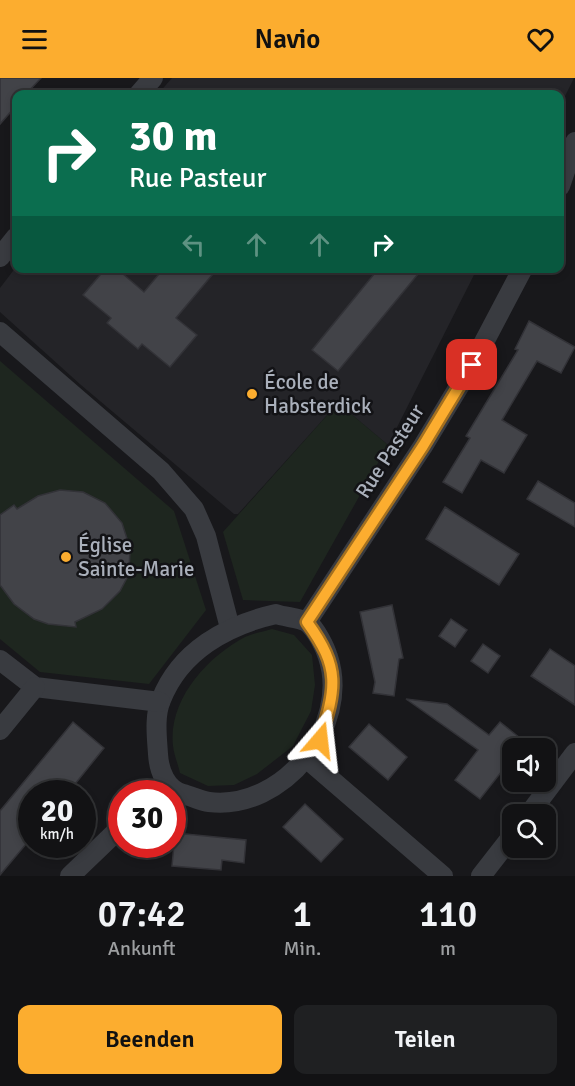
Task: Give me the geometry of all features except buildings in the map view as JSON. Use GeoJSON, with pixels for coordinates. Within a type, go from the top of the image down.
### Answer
{"type":"FeatureCollection","features":[{"type":"Feature","properties":{"kind":"street"},"geometry":{"type":"LineString","coordinates":[[142,90],[153,78]]}},
{"type":"Feature","properties":{"kind":"street"},"geometry":{"type":"LineString","coordinates":[[564,174],[575,142]]}},
{"type":"Feature","properties":{"kind":"street"},"geometry":{"type":"LineString","coordinates":[[0,256],[12,242]]}},
{"type":"Feature","properties":{"kind":"street","name":"Rue Pasteur"},"geometry":{"type":"LineString","coordinates":[[307,622],[435,426],[472,365],[520,273]]}},
{"type":"Feature","properties":{"kind":"street"},"geometry":{"type":"LineString","coordinates":[[0,332],[161,471],[194,509],[206,536],[230,628]]}},
{"type":"Feature","properties":{"kind":"street"},"geometry":{"type":"LineString","coordinates":[[161,780],[158,756],[160,702],[173,677],[193,655],[211,639],[230,628],[276,614],[307,622],[325,647],[333,672],[331,703],[320,740],[306,758],[271,788],[250,797],[209,802],[186,795]]}},
{"type":"Feature","properties":{"kind":"street"},"geometry":{"type":"LineString","coordinates":[[0,660],[35,687],[160,702]]}},
{"type":"Feature","properties":{"kind":"street"},"geometry":{"type":"LineString","coordinates":[[0,730],[35,687]]}},
{"type":"Feature","properties":{"kind":"street"},"geometry":{"type":"LineString","coordinates":[[537,804],[575,753]]}},
{"type":"Feature","properties":{"kind":"street"},"geometry":{"type":"LineString","coordinates":[[306,758],[443,876]]}},
{"type":"Feature","properties":{"kind":"street"},"geometry":{"type":"LineString","coordinates":[[70,876],[108,839]]}},
{"type":"Feature","properties":{"kind":"street"},"geometry":{"type":"LineString","coordinates":[[481,876],[502,849]]}},
{"type":"Feature","properties":{"kind":"shaded area"},"geometry":{"type":"Polygon","coordinates":[[[172,78],[574,78],[564,98],[564,90],[162,90],[172,78]]]}},
{"type":"Feature","properties":{"kind":"shaded area","name":"École de Habsterdick"},"geometry":{"type":"Polygon","coordinates":[[[12,272],[475,273],[388,445],[338,403],[238,514],[234,514],[81,385],[0,312],[0,288],[12,272]]]}},
{"type":"Feature","properties":{"kind":"shaded area"},"geometry":{"type":"Polygon","coordinates":[[[0,361],[174,511],[206,610],[149,684],[40,672],[0,639],[0,361]]]}},
{"type":"Feature","properties":{"kind":"shaded area"},"geometry":{"type":"Polygon","coordinates":[[[338,403],[388,445],[300,602],[243,600],[223,532],[338,403]]]}},
{"type":"Feature","properties":{"kind":"shaded area"},"geometry":{"type":"Polygon","coordinates":[[[272,629],[294,635],[312,655],[315,685],[311,711],[293,746],[257,774],[234,785],[208,786],[180,773],[174,749],[173,729],[177,712],[193,682],[204,668],[231,646],[248,636],[272,629]]]}},
{"type":"Feature","properties":{"kind":"place","name":"École de Habsterdick"},"geometry":{"type":"Point","coordinates":[252,394]}},
{"type":"Feature","properties":{"kind":"place","name":"Église Sainte-Marie"},"geometry":{"type":"Point","coordinates":[66,557]}},
{"type":"Feature","properties":{"kind":"route"},"geometry":{"type":"LineString","coordinates":[[320,740],[331,703],[333,672],[325,647],[307,622],[423,446],[472,365]]}}]}
